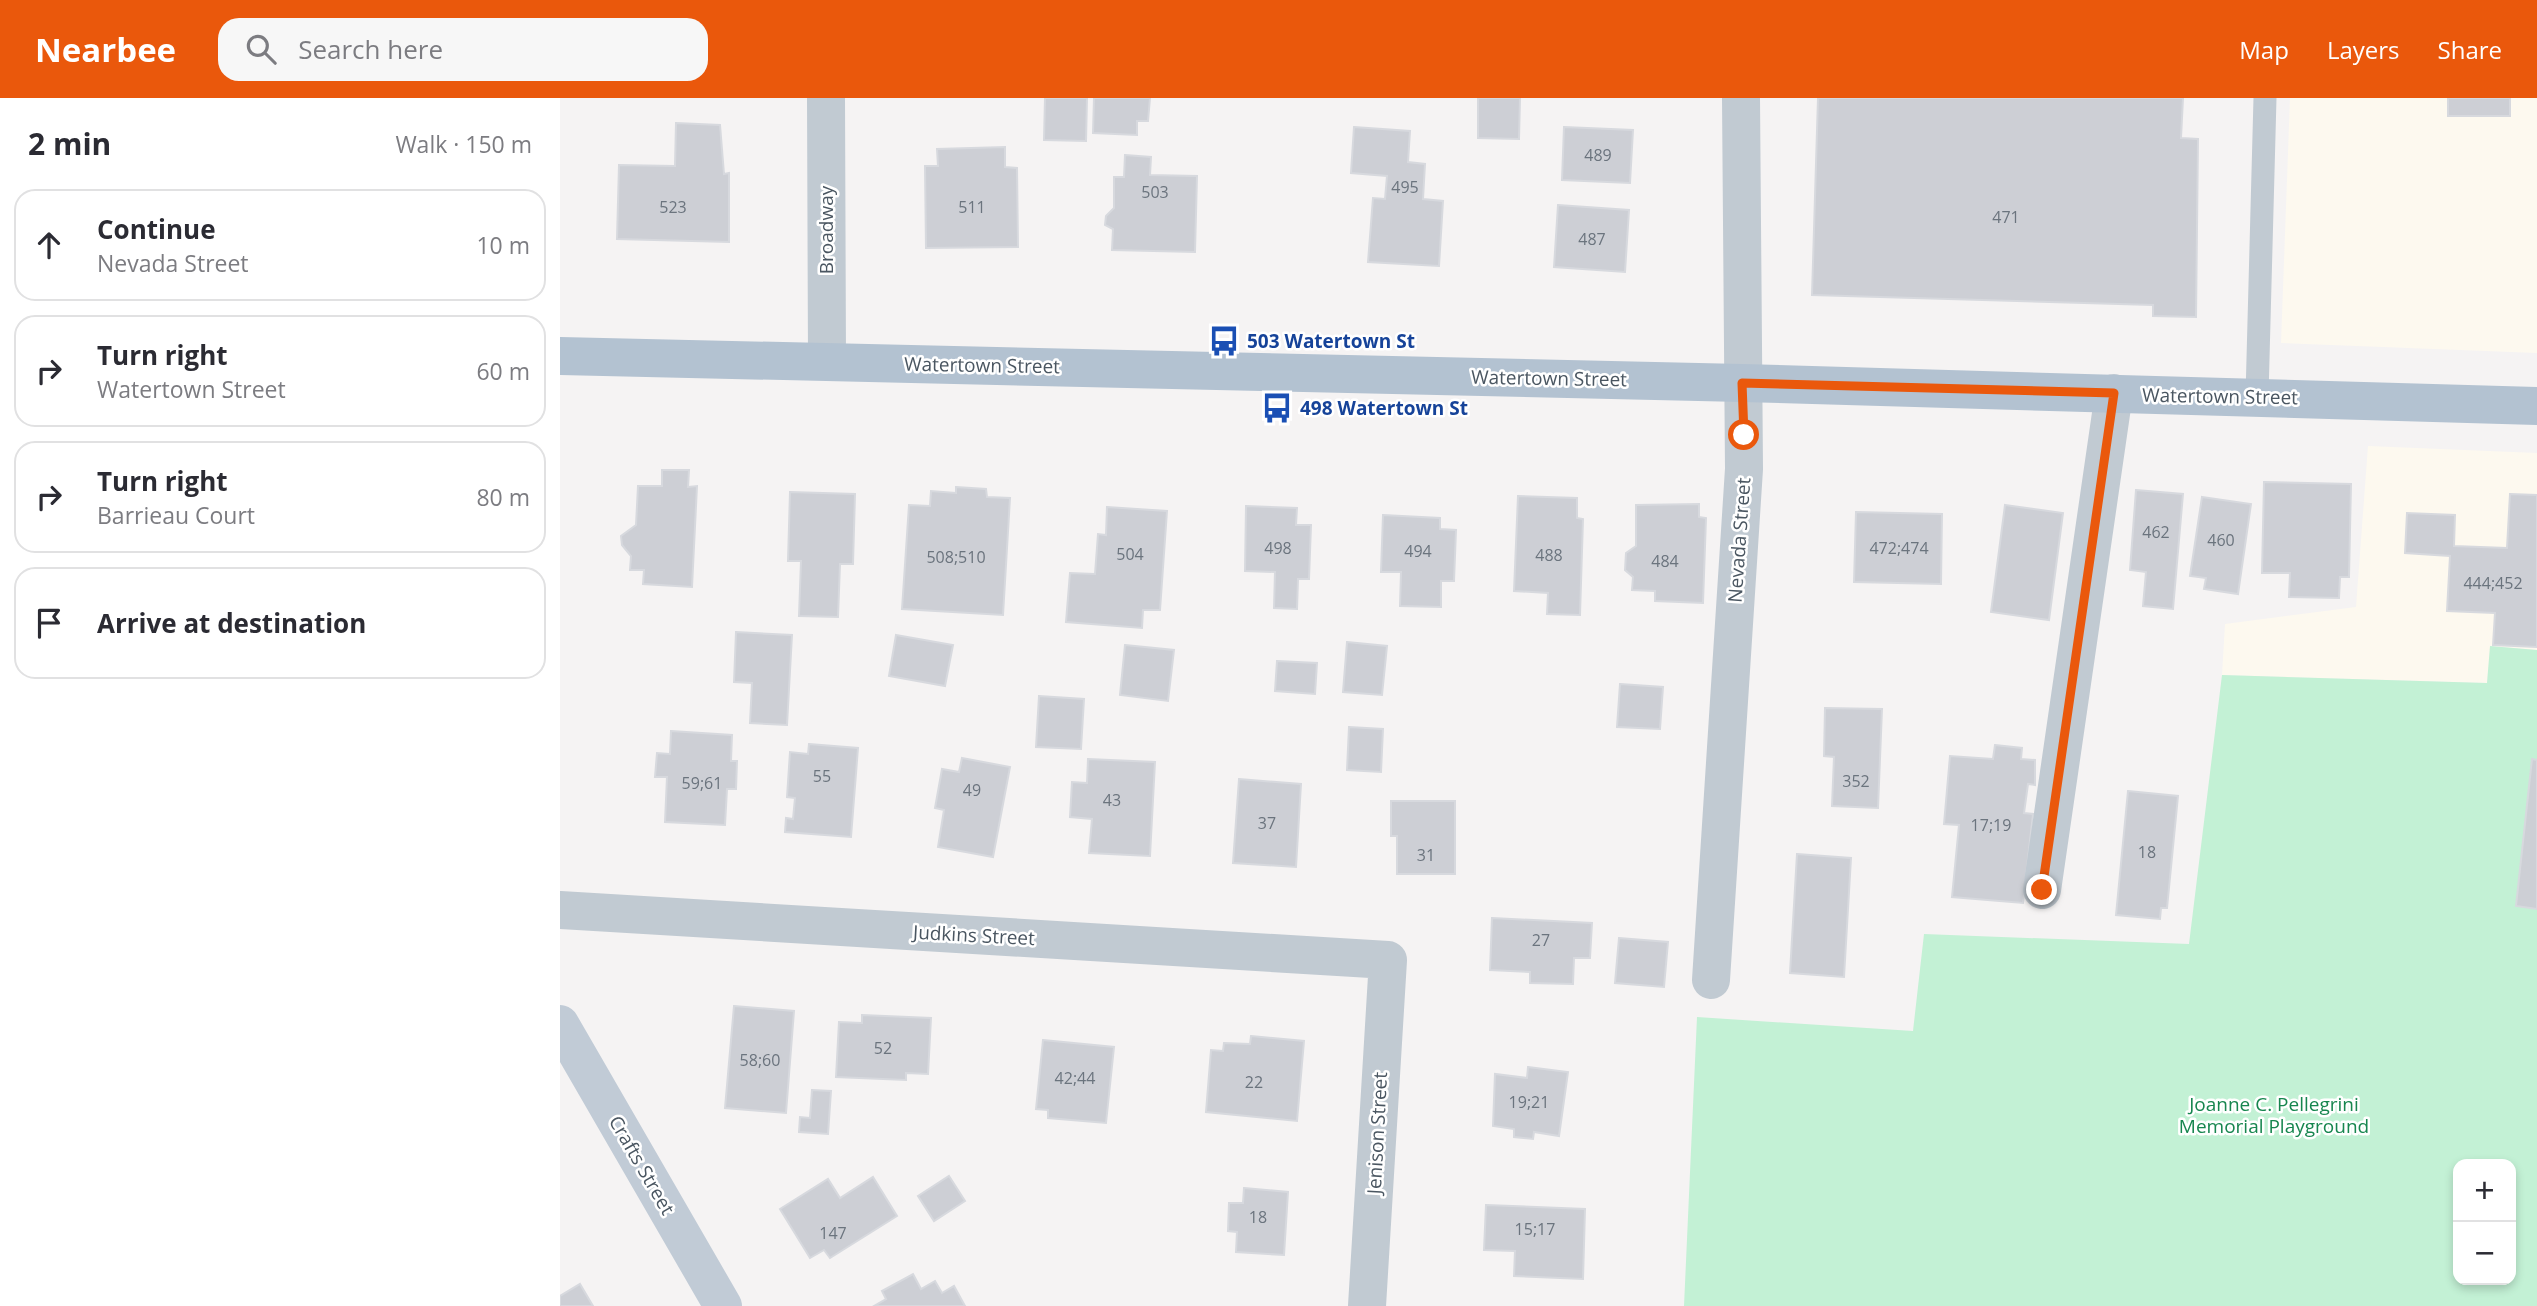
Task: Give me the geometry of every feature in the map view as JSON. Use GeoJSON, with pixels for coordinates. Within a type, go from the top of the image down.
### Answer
{"type":"FeatureCollection","features":[{"type":"Feature","properties":{"kind":"main road","name":"Watertown Street"},"geometry":{"type":"LineString","coordinates":[[560,356],[2257,396],[2537,406]]}},
{"type":"Feature","properties":{"kind":"main road","name":"Crafts Street"},"geometry":{"type":"LineString","coordinates":[[560,1024],[723,1306]]}},
{"type":"Feature","properties":{"kind":"street","name":"Broadway"},"geometry":{"type":"LineString","coordinates":[[826,98],[827,361]]}},
{"type":"Feature","properties":{"kind":"street","name":"Nevada Street"},"geometry":{"type":"LineString","coordinates":[[1711,980],[1744,469],[1741,98]]}},
{"type":"Feature","properties":{"kind":"street"},"geometry":{"type":"LineString","coordinates":[[2042,890],[2114,393]]}},
{"type":"Feature","properties":{"kind":"street","name":"Judkins Street"},"geometry":{"type":"LineString","coordinates":[[560,910],[1388,960]]}},
{"type":"Feature","properties":{"kind":"street","name":"Jenison Street"},"geometry":{"type":"LineString","coordinates":[[1367,1306],[1388,960]]}},
{"type":"Feature","properties":{"kind":"lane"},"geometry":{"type":"LineString","coordinates":[[2257,396],[2265,98]]}},
{"type":"Feature","properties":{"kind":"shaded area"},"geometry":{"type":"Polygon","coordinates":[[[2290,98],[2537,98],[2537,353],[2281,343],[2290,98]]]}},
{"type":"Feature","properties":{"kind":"shaded area"},"geometry":{"type":"Polygon","coordinates":[[[2368,446],[2537,453],[2537,650],[2491,646],[2487,683],[2222,675],[2225,624],[2356,607],[2368,446]]]}},
{"type":"Feature","properties":{"kind":"green space","name":"Joanne C. Pellegrini Memorial Playground"},"geometry":{"type":"Polygon","coordinates":[[[2490,646],[2537,650],[2537,1306],[1684,1306],[1697,1017],[1913,1031],[1924,934],[2189,944],[2222,675],[2487,683],[2490,646]]]}},
{"type":"Feature","properties":{"kind":"building"},"geometry":{"type":"Polygon","coordinates":[[[1045,98],[1087,98],[1086,141],[1044,140],[1045,98]]]}},
{"type":"Feature","properties":{"kind":"building"},"geometry":{"type":"Polygon","coordinates":[[[1094,98],[1150,98],[1148,121],[1137,121],[1137,135],[1093,133],[1094,98]]]}},
{"type":"Feature","properties":{"kind":"building"},"geometry":{"type":"Polygon","coordinates":[[[1478,98],[1520,98],[1519,139],[1478,138],[1478,98]]]}},
{"type":"Feature","properties":{"kind":"building"},"geometry":{"type":"Polygon","coordinates":[[[1818,98],[2183,98],[2181,138],[2198,139],[2196,317],[2153,316],[2153,305],[1812,295],[1818,98]]]}},
{"type":"Feature","properties":{"kind":"building"},"geometry":{"type":"Polygon","coordinates":[[[2448,98],[2510,98],[2510,116],[2448,116],[2448,98]]]}},
{"type":"Feature","properties":{"kind":"building"},"geometry":{"type":"Polygon","coordinates":[[[676,123],[720,125],[724,174],[729,173],[729,242],[617,239],[619,165],[675,166],[676,123]]]}},
{"type":"Feature","properties":{"kind":"building"},"geometry":{"type":"Polygon","coordinates":[[[1354,127],[1410,131],[1408,162],[1425,164],[1423,199],[1443,201],[1439,266],[1368,262],[1373,198],[1385,199],[1387,176],[1351,173],[1354,127]]]}},
{"type":"Feature","properties":{"kind":"building"},"geometry":{"type":"Polygon","coordinates":[[[1564,127],[1633,130],[1630,183],[1562,180],[1564,127]]]}},
{"type":"Feature","properties":{"kind":"building"},"geometry":{"type":"Polygon","coordinates":[[[1005,147],[1005,167],[1017,168],[1018,247],[926,248],[925,166],[938,166],[937,149],[1005,147]]]}},
{"type":"Feature","properties":{"kind":"building"},"geometry":{"type":"Polygon","coordinates":[[[1125,155],[1151,157],[1150,175],[1197,176],[1195,252],[1112,250],[1113,229],[1105,225],[1106,216],[1114,208],[1114,177],[1124,177],[1125,155]]]}},
{"type":"Feature","properties":{"kind":"building"},"geometry":{"type":"Polygon","coordinates":[[[1558,205],[1629,210],[1625,272],[1554,267],[1558,205]]]}},
{"type":"Feature","properties":{"kind":"building"},"geometry":{"type":"Polygon","coordinates":[[[662,470],[689,470],[688,487],[697,486],[692,587],[643,584],[644,570],[630,570],[631,556],[622,545],[621,536],[636,525],[638,486],[662,486],[662,470]]]}},
{"type":"Feature","properties":{"kind":"building"},"geometry":{"type":"Polygon","coordinates":[[[2264,482],[2351,484],[2349,577],[2340,577],[2339,598],[2289,597],[2290,573],[2262,573],[2264,482]]]}},
{"type":"Feature","properties":{"kind":"building"},"geometry":{"type":"Polygon","coordinates":[[[956,487],[986,489],[987,497],[1010,498],[1003,615],[902,609],[909,505],[930,506],[931,491],[956,493],[956,487]]]}},
{"type":"Feature","properties":{"kind":"building"},"geometry":{"type":"Polygon","coordinates":[[[2136,490],[2183,494],[2173,609],[2143,606],[2146,572],[2130,570],[2136,490]]]}},
{"type":"Feature","properties":{"kind":"building"},"geometry":{"type":"Polygon","coordinates":[[[790,492],[855,494],[853,564],[840,564],[838,617],[799,616],[801,561],[788,561],[790,492]]]}},
{"type":"Feature","properties":{"kind":"building"},"geometry":{"type":"Polygon","coordinates":[[[2510,494],[2537,495],[2537,647],[2493,645],[2495,613],[2447,611],[2450,556],[2405,553],[2407,513],[2455,515],[2454,546],[2507,548],[2510,494]]]}},
{"type":"Feature","properties":{"kind":"building"},"geometry":{"type":"Polygon","coordinates":[[[1518,496],[1577,498],[1577,518],[1583,519],[1580,615],[1547,614],[1548,593],[1514,591],[1518,496]]]}},
{"type":"Feature","properties":{"kind":"building"},"geometry":{"type":"Polygon","coordinates":[[[2202,497],[2251,504],[2238,594],[2204,589],[2206,578],[2190,576],[2202,497]]]}},
{"type":"Feature","properties":{"kind":"building"},"geometry":{"type":"Polygon","coordinates":[[[1699,504],[1699,517],[1706,518],[1703,603],[1655,601],[1655,591],[1632,590],[1633,577],[1625,570],[1626,553],[1636,546],[1636,505],[1699,504]]]}},
{"type":"Feature","properties":{"kind":"building"},"geometry":{"type":"Polygon","coordinates":[[[2005,505],[2063,513],[2049,620],[1991,612],[2005,505]]]}},
{"type":"Feature","properties":{"kind":"building"},"geometry":{"type":"Polygon","coordinates":[[[1246,506],[1297,508],[1296,525],[1311,525],[1309,579],[1298,579],[1297,609],[1274,608],[1275,572],[1245,571],[1246,506]]]}},
{"type":"Feature","properties":{"kind":"building"},"geometry":{"type":"Polygon","coordinates":[[[1107,507],[1167,511],[1160,610],[1143,610],[1142,628],[1066,622],[1070,573],[1095,574],[1098,534],[1106,535],[1107,507]]]}},
{"type":"Feature","properties":{"kind":"building"},"geometry":{"type":"Polygon","coordinates":[[[1856,512],[1942,514],[1941,584],[1854,582],[1856,512]]]}},
{"type":"Feature","properties":{"kind":"building"},"geometry":{"type":"Polygon","coordinates":[[[1383,515],[1440,518],[1440,529],[1456,530],[1454,581],[1441,581],[1441,607],[1400,606],[1401,572],[1381,572],[1383,515]]]}},
{"type":"Feature","properties":{"kind":"building"},"geometry":{"type":"Polygon","coordinates":[[[736,632],[792,635],[787,725],[750,723],[752,683],[734,682],[736,632]]]}},
{"type":"Feature","properties":{"kind":"building"},"geometry":{"type":"Polygon","coordinates":[[[896,635],[953,645],[945,686],[889,676],[896,635]]]}},
{"type":"Feature","properties":{"kind":"building"},"geometry":{"type":"Polygon","coordinates":[[[1347,642],[1387,646],[1382,695],[1343,692],[1347,642]]]}},
{"type":"Feature","properties":{"kind":"building"},"geometry":{"type":"Polygon","coordinates":[[[1125,645],[1174,650],[1168,701],[1120,695],[1125,645]]]}},
{"type":"Feature","properties":{"kind":"building"},"geometry":{"type":"Polygon","coordinates":[[[1277,661],[1317,663],[1315,694],[1275,691],[1277,661]]]}},
{"type":"Feature","properties":{"kind":"building"},"geometry":{"type":"Polygon","coordinates":[[[1620,684],[1663,687],[1660,729],[1617,727],[1620,684]]]}},
{"type":"Feature","properties":{"kind":"building"},"geometry":{"type":"Polygon","coordinates":[[[1039,696],[1084,699],[1081,749],[1036,747],[1039,696]]]}},
{"type":"Feature","properties":{"kind":"building"},"geometry":{"type":"Polygon","coordinates":[[[1825,708],[1882,709],[1878,808],[1832,806],[1834,757],[1824,756],[1825,708]]]}},
{"type":"Feature","properties":{"kind":"building"},"geometry":{"type":"Polygon","coordinates":[[[1349,727],[1383,729],[1381,772],[1347,770],[1349,727]]]}},
{"type":"Feature","properties":{"kind":"building"},"geometry":{"type":"Polygon","coordinates":[[[671,731],[732,735],[731,761],[737,761],[736,789],[727,789],[725,825],[665,822],[667,777],[655,777],[657,753],[670,754],[671,731]]]}},
{"type":"Feature","properties":{"kind":"building"},"geometry":{"type":"Polygon","coordinates":[[[809,744],[858,748],[851,837],[785,832],[786,818],[793,819],[795,798],[787,797],[790,752],[808,754],[809,744]]]}},
{"type":"Feature","properties":{"kind":"building"},"geometry":{"type":"Polygon","coordinates":[[[1995,745],[2022,748],[2021,759],[2035,760],[2035,785],[2028,784],[2024,813],[2033,814],[2023,903],[1952,897],[1959,825],[1944,824],[1950,756],[1993,759],[1995,745]]]}},
{"type":"Feature","properties":{"kind":"building"},"geometry":{"type":"Polygon","coordinates":[[[962,758],[1010,767],[993,857],[938,847],[944,810],[935,808],[942,769],[959,772],[962,758]]]}},
{"type":"Feature","properties":{"kind":"building"},"geometry":{"type":"Polygon","coordinates":[[[1088,759],[1155,762],[1150,856],[1089,853],[1092,819],[1070,817],[1072,782],[1087,783],[1088,759]]]}},
{"type":"Feature","properties":{"kind":"building"},"geometry":{"type":"Polygon","coordinates":[[[2532,759],[2537,760],[2537,909],[2516,906],[2532,759]]]}},
{"type":"Feature","properties":{"kind":"building"},"geometry":{"type":"Polygon","coordinates":[[[1239,779],[1301,784],[1296,867],[1233,863],[1239,779]]]}},
{"type":"Feature","properties":{"kind":"building"},"geometry":{"type":"Polygon","coordinates":[[[2128,791],[2178,796],[2167,908],[2161,908],[2160,919],[2116,915],[2128,791]]]}},
{"type":"Feature","properties":{"kind":"building"},"geometry":{"type":"Polygon","coordinates":[[[1391,801],[1455,801],[1455,874],[1397,874],[1397,836],[1391,836],[1391,801]]]}},
{"type":"Feature","properties":{"kind":"building"},"geometry":{"type":"Polygon","coordinates":[[[1797,854],[1851,858],[1844,977],[1790,973],[1797,854]]]}},
{"type":"Feature","properties":{"kind":"building"},"geometry":{"type":"Polygon","coordinates":[[[1492,918],[1592,923],[1590,958],[1574,958],[1573,984],[1530,983],[1530,972],[1490,970],[1492,918]]]}},
{"type":"Feature","properties":{"kind":"building"},"geometry":{"type":"Polygon","coordinates":[[[1619,938],[1668,942],[1664,987],[1615,983],[1619,938]]]}},
{"type":"Feature","properties":{"kind":"building"},"geometry":{"type":"Polygon","coordinates":[[[734,1006],[794,1011],[786,1113],[725,1108],[734,1006]]]}},
{"type":"Feature","properties":{"kind":"building"},"geometry":{"type":"Polygon","coordinates":[[[862,1015],[931,1018],[928,1074],[906,1073],[906,1080],[836,1077],[839,1022],[862,1023],[862,1015]]]}},
{"type":"Feature","properties":{"kind":"building"},"geometry":{"type":"Polygon","coordinates":[[[1251,1036],[1304,1041],[1297,1121],[1206,1112],[1211,1050],[1223,1051],[1224,1043],[1250,1044],[1251,1036]]]}},
{"type":"Feature","properties":{"kind":"building"},"geometry":{"type":"Polygon","coordinates":[[[1043,1040],[1114,1047],[1106,1123],[1048,1118],[1048,1110],[1036,1109],[1043,1040]]]}},
{"type":"Feature","properties":{"kind":"building"},"geometry":{"type":"Polygon","coordinates":[[[1528,1067],[1568,1072],[1559,1136],[1534,1132],[1533,1139],[1514,1137],[1514,1129],[1493,1126],[1495,1074],[1527,1078],[1528,1067]]]}},
{"type":"Feature","properties":{"kind":"building"},"geometry":{"type":"Polygon","coordinates":[[[812,1090],[831,1091],[828,1134],[799,1132],[800,1117],[810,1118],[812,1090]]]}},
{"type":"Feature","properties":{"kind":"building"},"geometry":{"type":"Polygon","coordinates":[[[949,1176],[965,1201],[934,1221],[918,1196],[949,1176]]]}},
{"type":"Feature","properties":{"kind":"building"},"geometry":{"type":"Polygon","coordinates":[[[873,1177],[897,1216],[830,1258],[824,1250],[810,1258],[780,1209],[828,1179],[840,1198],[873,1177]]]}},
{"type":"Feature","properties":{"kind":"building"},"geometry":{"type":"Polygon","coordinates":[[[1244,1188],[1288,1192],[1284,1255],[1236,1252],[1237,1232],[1228,1231],[1229,1203],[1243,1203],[1244,1188]]]}},
{"type":"Feature","properties":{"kind":"building"},"geometry":{"type":"Polygon","coordinates":[[[1486,1205],[1585,1209],[1583,1279],[1514,1276],[1515,1251],[1484,1250],[1486,1205]]]}},
{"type":"Feature","properties":{"kind":"building"},"geometry":{"type":"Polygon","coordinates":[[[913,1274],[921,1289],[935,1281],[942,1293],[954,1286],[965,1306],[874,1306],[886,1299],[882,1291],[913,1274]]]}},
{"type":"Feature","properties":{"kind":"building"},"geometry":{"type":"Polygon","coordinates":[[[580,1284],[593,1306],[560,1306],[560,1296],[580,1284]]]}},
{"type":"Feature","properties":{"kind":"place","name":"503 Watertown St"},"geometry":{"type":"Point","coordinates":[1224,341]}},
{"type":"Feature","properties":{"kind":"place","name":"498 Watertown St"},"geometry":{"type":"Point","coordinates":[1277,408]}},
{"type":"Feature","properties":{"kind":"route"},"geometry":{"type":"LineString","coordinates":[[1744,435],[1742,383],[2114,393],[2042,890]]}}]}
